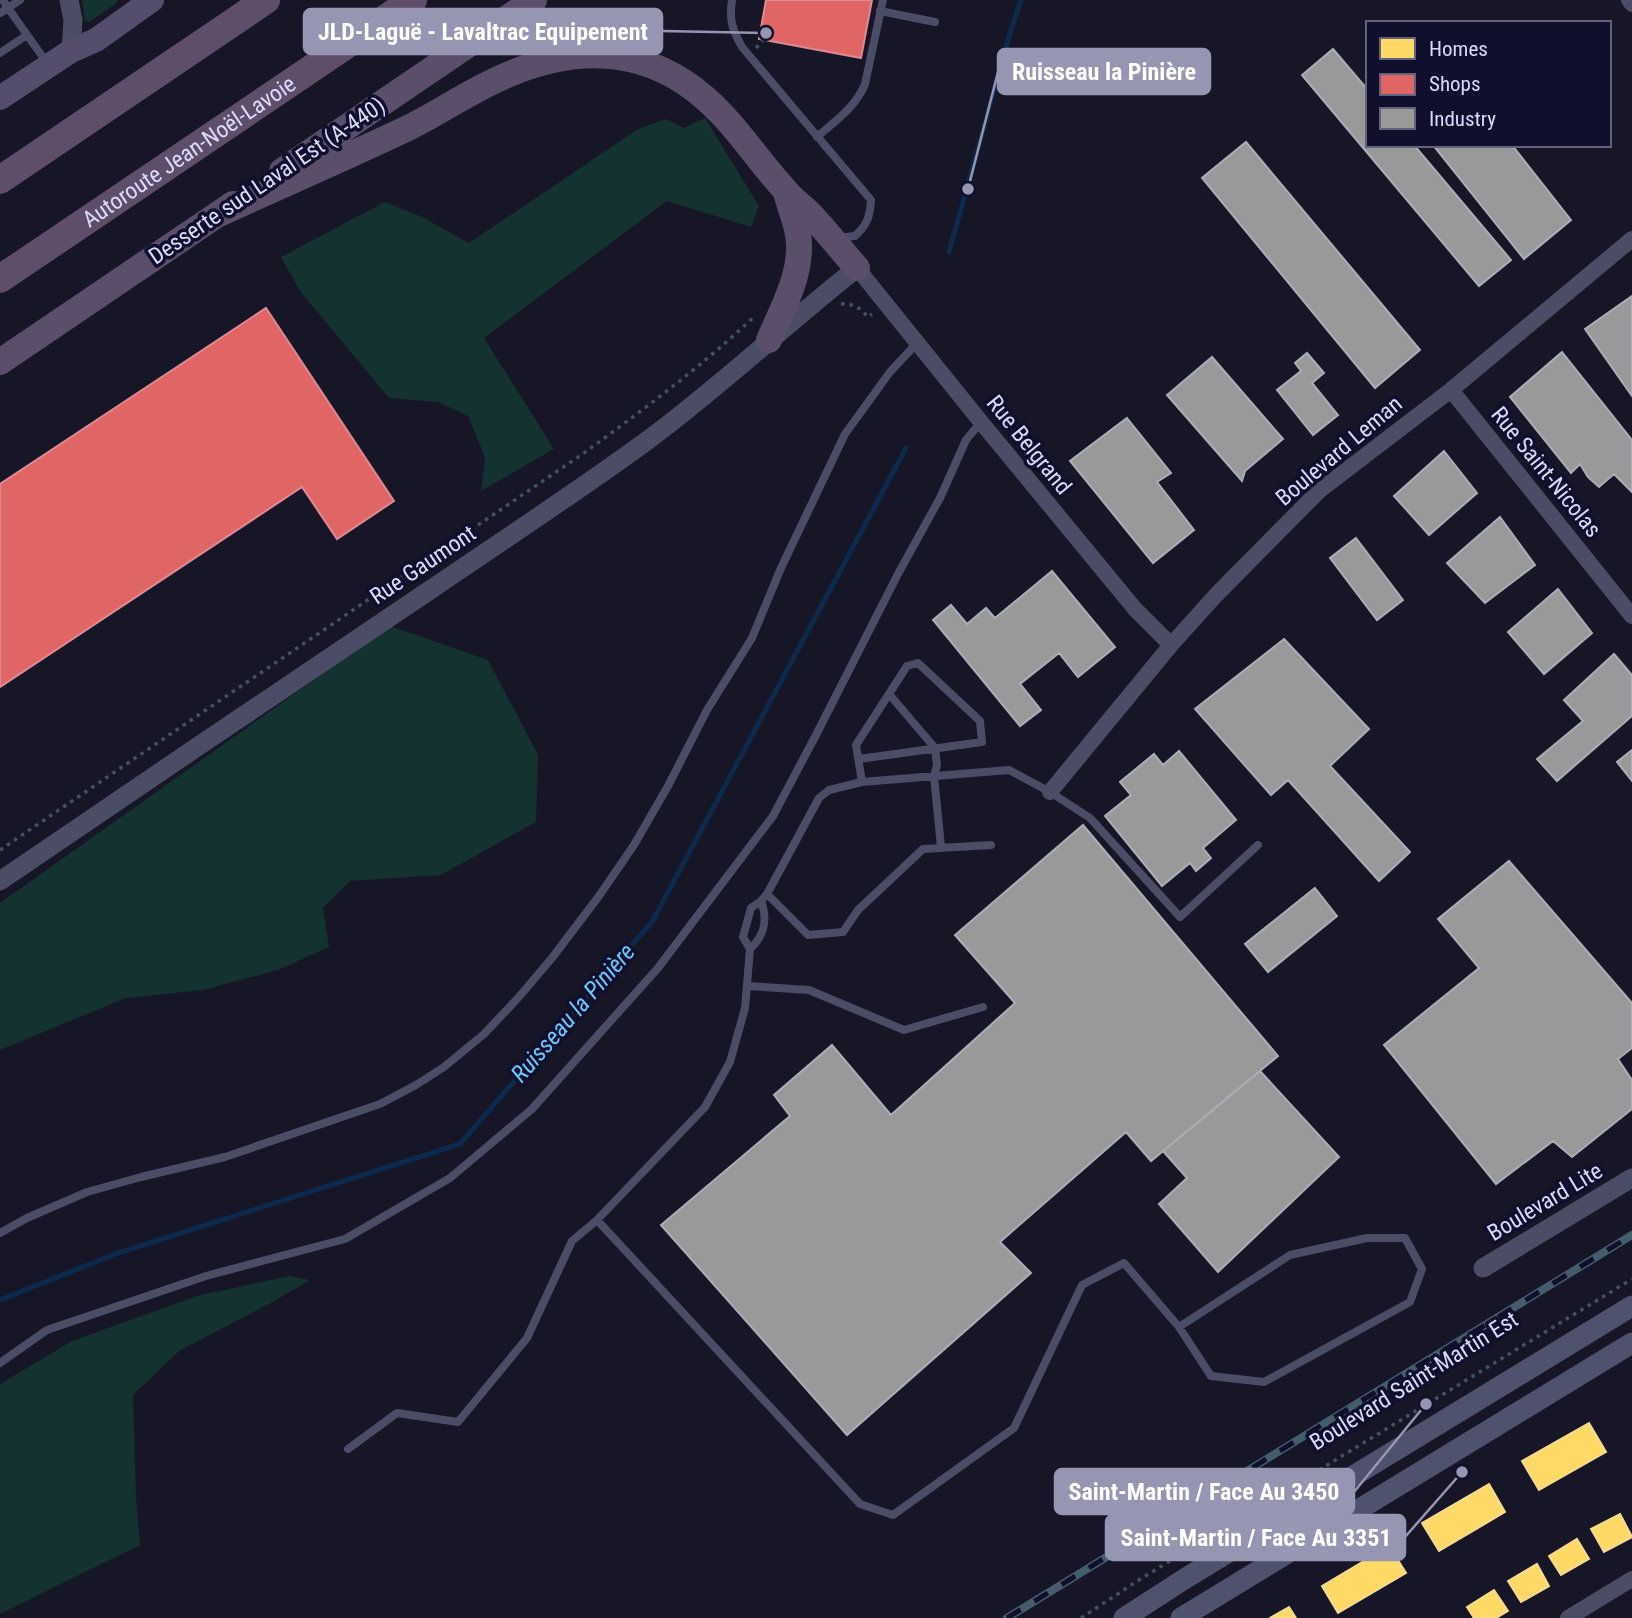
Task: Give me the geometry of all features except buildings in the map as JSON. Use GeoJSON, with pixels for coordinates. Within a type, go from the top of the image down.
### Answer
{"type":"FeatureCollection","features":[{"type":"Feature","properties":{"kind":"highway"},"geometry":{"type":"LineString","coordinates":[[0,180],[266,0]]}},
{"type":"Feature","properties":{"kind":"highway","name":"Autoroute Jean-Noël-Lavoie"},"geometry":{"type":"LineString","coordinates":[[0,279],[413,0]]}},
{"type":"Feature","properties":{"kind":"highway","name":"Desserte sud Laval Est (A-440)"},"geometry":{"type":"LineString","coordinates":[[0,362],[534,0]]}},
{"type":"Feature","properties":{"kind":"highway"},"geometry":{"type":"LineString","coordinates":[[219,214],[410,127],[508,75],[540,62],[582,55],[612,56],[656,67],[686,84],[711,104],[732,125],[785,191],[851,250]]}},
{"type":"Feature","properties":{"kind":"highway"},"geometry":{"type":"LineString","coordinates":[[769,340],[793,282],[798,259],[797,230],[785,191]]}},
{"type":"Feature","properties":{"kind":"main road"},"geometry":{"type":"LineString","coordinates":[[0,98],[71,51],[96,40],[152,0]]}},
{"type":"Feature","properties":{"kind":"main road"},"geometry":{"type":"LineString","coordinates":[[1124,1618],[1632,1306]]}},
{"type":"Feature","properties":{"kind":"main road"},"geometry":{"type":"LineString","coordinates":[[1181,1618],[1632,1343]]}},
{"type":"Feature","properties":{"kind":"street"},"geometry":{"type":"LineString","coordinates":[[69,0],[73,20],[71,51]]}},
{"type":"Feature","properties":{"kind":"street","name":"Boulevard Leman"},"geometry":{"type":"LineString","coordinates":[[1050,792],[1171,645],[1216,595],[1319,491],[1451,390],[1632,239]]}},
{"type":"Feature","properties":{"kind":"street","name":"Rue Gaumont"},"geometry":{"type":"LineString","coordinates":[[0,881],[587,483],[680,415],[769,340],[851,250]]}},
{"type":"Feature","properties":{"kind":"street","name":"Rue Belgrand"},"geometry":{"type":"LineString","coordinates":[[851,250],[981,422],[1135,609],[1171,645]]}},
{"type":"Feature","properties":{"kind":"street","name":"Rue Saint-Nicolas"},"geometry":{"type":"LineString","coordinates":[[1451,390],[1632,616]]}},
{"type":"Feature","properties":{"kind":"street","name":"Boulevard Lite"},"geometry":{"type":"LineString","coordinates":[[1483,1268],[1632,1178]]}},
{"type":"Feature","properties":{"kind":"street"},"geometry":{"type":"LineString","coordinates":[[1568,1618],[1632,1579]]}},
{"type":"Feature","properties":{"kind":"lane"},"geometry":{"type":"LineString","coordinates":[[3,0],[49,66]]}},
{"type":"Feature","properties":{"kind":"lane"},"geometry":{"type":"LineString","coordinates":[[0,13],[20,0]]}},
{"type":"Feature","properties":{"kind":"lane"},"geometry":{"type":"LineString","coordinates":[[732,0],[731,25],[742,47],[870,200],[869,220],[851,250]]}},
{"type":"Feature","properties":{"kind":"lane"},"geometry":{"type":"LineString","coordinates":[[817,137],[850,109],[862,93],[883,0]]}},
{"type":"Feature","properties":{"kind":"lane"},"geometry":{"type":"LineString","coordinates":[[880,11],[935,22]]}},
{"type":"Feature","properties":{"kind":"lane"},"geometry":{"type":"LineString","coordinates":[[0,53],[27,34]]}},
{"type":"Feature","properties":{"kind":"lane"},"geometry":{"type":"LineString","coordinates":[[0,1233],[87,1192],[225,1157],[380,1104],[444,1067],[484,1034],[552,958],[634,845],[707,710],[752,638],[781,568],[845,434],[890,372],[918,342]]}},
{"type":"Feature","properties":{"kind":"lane"},"geometry":{"type":"LineString","coordinates":[[0,1363],[47,1330],[206,1276],[345,1239],[450,1178],[533,1109],[658,968],[773,816],[940,498],[966,440],[981,422]]}},
{"type":"Feature","properties":{"kind":"lane"},"geometry":{"type":"LineString","coordinates":[[859,759],[982,742],[980,721],[918,663],[906,666],[856,745],[862,782]]}},
{"type":"Feature","properties":{"kind":"lane"},"geometry":{"type":"LineString","coordinates":[[888,694],[935,748],[937,765],[934,776],[941,847]]}},
{"type":"Feature","properties":{"kind":"lane"},"geometry":{"type":"LineString","coordinates":[[348,1448],[397,1413],[458,1422],[527,1338],[572,1241],[597,1220],[705,1107],[730,1062],[745,1007],[750,949],[743,937],[751,908],[764,897],[819,798],[829,790],[862,782],[1009,770],[1090,818],[1180,917],[1258,845]]}},
{"type":"Feature","properties":{"kind":"lane"},"geometry":{"type":"LineString","coordinates":[[764,897],[808,936],[843,932],[858,910],[923,849],[991,845]]}},
{"type":"Feature","properties":{"kind":"lane"},"geometry":{"type":"LineString","coordinates":[[750,949],[760,940],[766,915],[764,897]]}},
{"type":"Feature","properties":{"kind":"lane"},"geometry":{"type":"LineString","coordinates":[[747,986],[808,990],[904,1030],[983,1007]]}},
{"type":"Feature","properties":{"kind":"lane"},"geometry":{"type":"LineString","coordinates":[[597,1220],[860,1504],[893,1515],[1014,1428],[1082,1285],[1125,1263],[1179,1327],[1211,1376],[1264,1382],[1410,1302],[1422,1269],[1405,1238],[1367,1238],[1290,1255],[1179,1327]]}},
{"type":"Feature","properties":{"kind":"path"},"geometry":{"type":"LineString","coordinates":[[834,307],[841,304],[852,305],[858,307],[867,317]]}},
{"type":"Feature","properties":{"kind":"path","name":"Rue Gaumont"},"geometry":{"type":"LineString","coordinates":[[0,850],[584,453],[691,371],[762,310]]}},
{"type":"Feature","properties":{"kind":"path","name":"Boulevard Saint-Martin Est"},"geometry":{"type":"LineString","coordinates":[[1081,1618],[1142,1578],[1632,1279]]}},
{"type":"Feature","properties":{"kind":"green space"},"geometry":{"type":"Polygon","coordinates":[[[82,0],[117,0],[117,3],[89,22],[85,20],[82,0]]]}},
{"type":"Feature","properties":{"kind":"green space"},"geometry":{"type":"Polygon","coordinates":[[[705,118],[759,206],[751,227],[667,201],[484,338],[554,449],[481,491],[485,457],[468,416],[438,402],[389,398],[300,291],[281,257],[385,202],[422,217],[469,243],[638,129],[665,119],[684,128],[705,118]]]}},
{"type":"Feature","properties":{"kind":"green space"},"geometry":{"type":"Polygon","coordinates":[[[390,626],[488,660],[538,755],[536,822],[441,875],[350,881],[323,908],[329,947],[278,970],[203,990],[126,998],[0,1050],[0,903],[390,626]]]}},
{"type":"Feature","properties":{"kind":"green space"},"geometry":{"type":"Polygon","coordinates":[[[290,1276],[310,1280],[179,1351],[133,1395],[140,1545],[0,1614],[0,1384],[72,1341],[200,1295],[290,1276]]]}},
{"type":"Feature","properties":{"kind":"waterway","name":"Ruisseau la Pinière"},"geometry":{"type":"LineString","coordinates":[[949,252],[1021,0]]}},
{"type":"Feature","properties":{"kind":"waterway","name":"Ruisseau la Pinière"},"geometry":{"type":"LineString","coordinates":[[0,1300],[118,1253],[460,1144],[652,922],[906,448]]}},
{"type":"Feature","properties":{"kind":"railway"},"geometry":{"type":"LineString","coordinates":[[1007,1618],[1632,1235]]}},
{"type":"Feature","properties":{"kind":"place","name":"JLD-Laguë - Lavaltrac Equipement"},"geometry":{"type":"Point","coordinates":[766,33]}},
{"type":"Feature","properties":{"kind":"place","name":"Ruisseau la Pinière"},"geometry":{"type":"Point","coordinates":[968,189]}},
{"type":"Feature","properties":{"kind":"place","name":"Saint-Martin / Face Au 3450"},"geometry":{"type":"Point","coordinates":[1426,1404]}},
{"type":"Feature","properties":{"kind":"place","name":"Saint-Martin / Face Au 3351"},"geometry":{"type":"Point","coordinates":[1462,1472]}}]}
